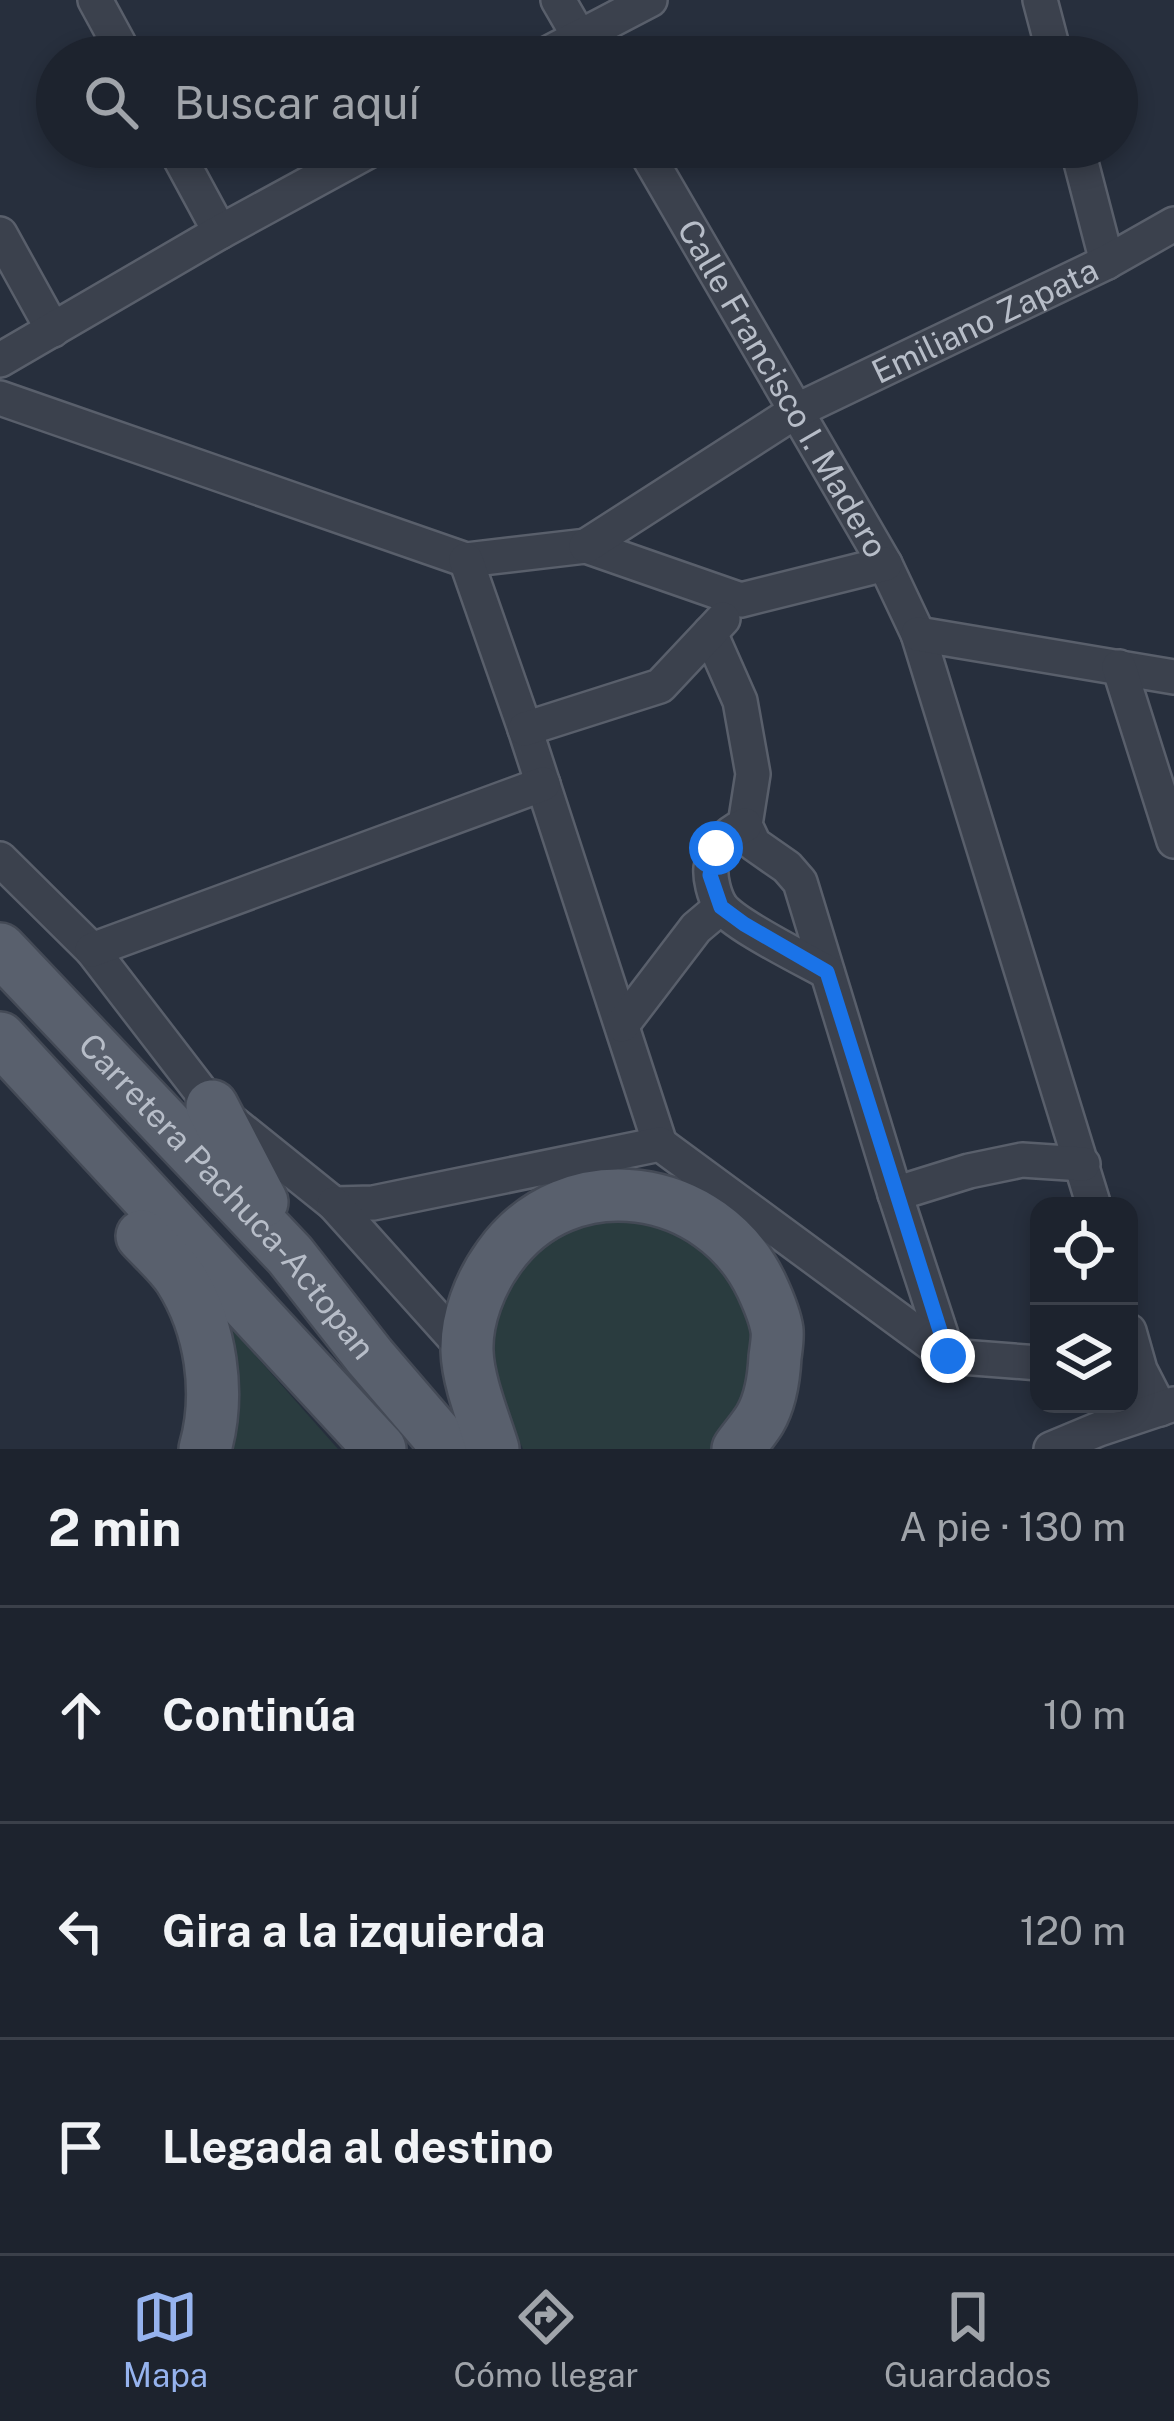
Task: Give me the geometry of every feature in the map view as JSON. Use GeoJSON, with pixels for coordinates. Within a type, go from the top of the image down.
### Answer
{"type":"FeatureCollection","features":[{"type":"Feature","properties":{"kind":"main road","name":"Carretera Pachuca-Actopan"},"geometry":{"type":"LineString","coordinates":[[0,949],[290,1256],[449,1449]]}},
{"type":"Feature","properties":{"kind":"main road","name":"Carretera Pachuca-Actopan"},"geometry":{"type":"LineString","coordinates":[[0,1038],[380,1449]]}},
{"type":"Feature","properties":{"kind":"main road"},"geometry":{"type":"LineString","coordinates":[[0,1081],[178,1276],[204,1324],[212,1379],[205,1449]]}},
{"type":"Feature","properties":{"kind":"main road"},"geometry":{"type":"LineString","coordinates":[[212,1106],[290,1256]]}},
{"type":"Feature","properties":{"kind":"main road"},"geometry":{"type":"LineString","coordinates":[[493,1449],[467,1352],[472,1312],[487,1274],[508,1245],[534,1222],[564,1206],[596,1197],[633,1195],[664,1200],[696,1213],[752,1265],[768,1300],[777,1330],[774,1374],[762,1416],[738,1449]]}},
{"type":"Feature","properties":{"kind":"main road"},"geometry":{"type":"LineString","coordinates":[[237,1292],[360,1449]]}},
{"type":"Feature","properties":{"kind":"street"},"geometry":{"type":"LineString","coordinates":[[95,0],[115,36]]}},
{"type":"Feature","properties":{"kind":"street"},"geometry":{"type":"LineString","coordinates":[[558,0],[579,36]]}},
{"type":"Feature","properties":{"kind":"street"},"geometry":{"type":"LineString","coordinates":[[600,36],[650,0]]}},
{"type":"Feature","properties":{"kind":"street"},"geometry":{"type":"LineString","coordinates":[[1040,0],[1049,36]]}},
{"type":"Feature","properties":{"kind":"street"},"geometry":{"type":"LineString","coordinates":[[185,168],[220,232]]}},
{"type":"Feature","properties":{"kind":"street"},"geometry":{"type":"LineString","coordinates":[[0,360],[337,168]]}},
{"type":"Feature","properties":{"kind":"street","name":"Calle Francisco I. Madero"},"geometry":{"type":"LineString","coordinates":[[655,168],[885,564],[918,634],[1091,1197]]}},
{"type":"Feature","properties":{"kind":"street"},"geometry":{"type":"LineString","coordinates":[[1082,168],[1106,262]]}},
{"type":"Feature","properties":{"kind":"street","name":"Emiliano Zapata"},"geometry":{"type":"LineString","coordinates":[[586,546],[796,411],[1106,262],[1174,224]]}},
{"type":"Feature","properties":{"kind":"street"},"geometry":{"type":"LineString","coordinates":[[0,234],[53,330]]}},
{"type":"Feature","properties":{"kind":"street"},"geometry":{"type":"LineString","coordinates":[[0,398],[466,560],[586,546],[741,600]]}},
{"type":"Feature","properties":{"kind":"street"},"geometry":{"type":"LineString","coordinates":[[466,560],[660,1144],[948,1356],[1030,1362]]}},
{"type":"Feature","properties":{"kind":"street"},"geometry":{"type":"LineString","coordinates":[[525,729],[660,686],[741,600],[885,564]]}},
{"type":"Feature","properties":{"kind":"street"},"geometry":{"type":"LineString","coordinates":[[710,633],[740,701],[753,773],[746,825],[754,844],[787,867],[800,883],[948,1356]]}},
{"type":"Feature","properties":{"kind":"street"},"geometry":{"type":"LineString","coordinates":[[918,634],[1174,677]]}},
{"type":"Feature","properties":{"kind":"street"},"geometry":{"type":"LineString","coordinates":[[1119,667],[1174,841]]}},
{"type":"Feature","properties":{"kind":"street"},"geometry":{"type":"LineString","coordinates":[[92,950],[543,784]]}},
{"type":"Feature","properties":{"kind":"street"},"geometry":{"type":"LineString","coordinates":[[746,825],[730,832],[716,848],[710,875],[721,907],[827,972]]}},
{"type":"Feature","properties":{"kind":"street"},"geometry":{"type":"LineString","coordinates":[[0,859],[92,950],[212,1106],[334,1204],[467,1352]]}},
{"type":"Feature","properties":{"kind":"street"},"geometry":{"type":"LineString","coordinates":[[622,1025],[696,928],[721,907]]}},
{"type":"Feature","properties":{"kind":"street"},"geometry":{"type":"LineString","coordinates":[[334,1204],[373,1203],[660,1144]]}},
{"type":"Feature","properties":{"kind":"street"},"geometry":{"type":"LineString","coordinates":[[895,1194],[1022,1160],[1082,1164]]}},
{"type":"Feature","properties":{"kind":"street"},"geometry":{"type":"LineString","coordinates":[[1052,1449],[1102,1439],[1167,1406],[1138,1374]]}},
{"type":"Feature","properties":{"kind":"shaded area"},"geometry":{"type":"Polygon","coordinates":[[[586,1214],[663,1218],[732,1270],[761,1345],[737,1426],[712,1449],[523,1449],[495,1385],[487,1347],[504,1276],[586,1214]]]}},
{"type":"Feature","properties":{"kind":"shaded area"},"geometry":{"type":"Polygon","coordinates":[[[212,1306],[338,1449],[227,1449],[212,1306]]]}},
{"type":"Feature","properties":{"kind":"route"},"geometry":{"type":"LineString","coordinates":[[716,848],[710,875],[721,907],[827,972],[948,1356]]}}]}
